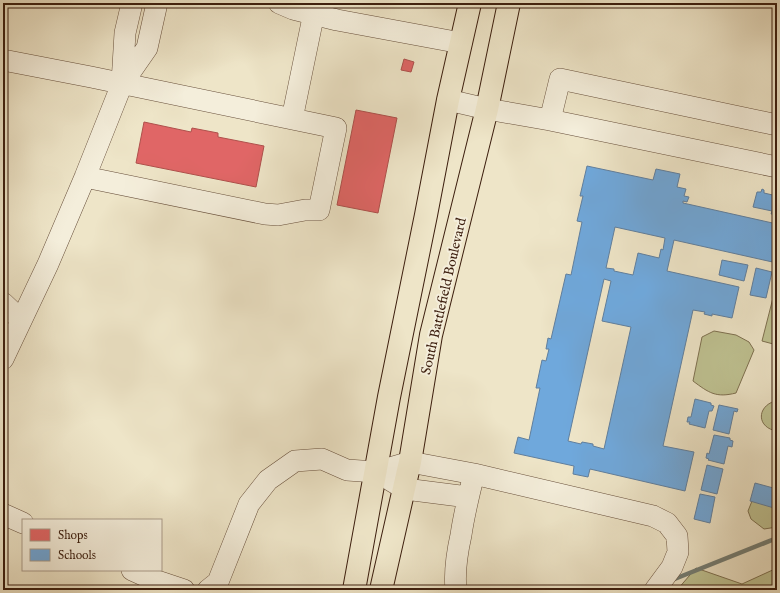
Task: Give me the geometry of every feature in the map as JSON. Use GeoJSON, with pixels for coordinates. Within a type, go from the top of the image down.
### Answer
{"type":"FeatureCollection","features":[{"type":"Feature","properties":{"kind":"highway"},"geometry":{"type":"LineString","coordinates":[[354,590],[389,397],[448,100],[470,3]]}},
{"type":"Feature","properties":{"kind":"highway","name":"South Battlefield Boulevard"},"geometry":{"type":"LineString","coordinates":[[382,590],[405,489],[431,335],[487,108],[509,3]]}},
{"type":"Feature","properties":{"kind":"lane"},"geometry":{"type":"LineString","coordinates":[[122,84],[125,33],[132,3]]}},
{"type":"Feature","properties":{"kind":"lane"},"geometry":{"type":"LineString","coordinates":[[3,359],[48,264],[122,84],[147,48],[157,3]]}},
{"type":"Feature","properties":{"kind":"lane"},"geometry":{"type":"LineString","coordinates":[[278,3],[293,9],[315,9],[337,20],[461,43]]}},
{"type":"Feature","properties":{"kind":"lane"},"geometry":{"type":"LineString","coordinates":[[292,120],[315,9]]}},
{"type":"Feature","properties":{"kind":"lane"},"geometry":{"type":"LineString","coordinates":[[3,60],[336,128],[319,210],[305,210],[278,215],[265,214],[84,177]]}},
{"type":"Feature","properties":{"kind":"lane"},"geometry":{"type":"LineString","coordinates":[[550,120],[560,79],[777,125]]}},
{"type":"Feature","properties":{"kind":"lane"},"geometry":{"type":"LineString","coordinates":[[448,100],[777,167]]}},
{"type":"Feature","properties":{"kind":"lane"},"geometry":{"type":"LineString","coordinates":[[3,303],[21,320]]}},
{"type":"Feature","properties":{"kind":"lane"},"geometry":{"type":"LineString","coordinates":[[208,590],[218,582],[249,504],[268,480],[295,461],[322,459],[347,470],[376,472],[410,462],[474,474],[653,516],[667,522],[676,536],[678,552],[672,567],[655,590]]}},
{"type":"Feature","properties":{"kind":"lane"},"geometry":{"type":"LineString","coordinates":[[376,472],[405,489],[468,497]]}},
{"type":"Feature","properties":{"kind":"lane"},"geometry":{"type":"LineString","coordinates":[[456,590],[454,578],[458,551],[474,474]]}},
{"type":"Feature","properties":{"kind":"lane"},"geometry":{"type":"LineString","coordinates":[[3,514],[22,523]]}},
{"type":"Feature","properties":{"kind":"lane"},"geometry":{"type":"LineString","coordinates":[[134,571],[154,580],[184,590]]}},
{"type":"Feature","properties":{"kind":"green space"},"geometry":{"type":"Polygon","coordinates":[[[775,290],[777,290],[777,345],[762,341],[775,290]]]}},
{"type":"Feature","properties":{"kind":"green space"},"geometry":{"type":"Polygon","coordinates":[[[714,331],[736,335],[749,342],[754,350],[736,393],[718,395],[704,389],[693,381],[702,337],[714,331]]]}},
{"type":"Feature","properties":{"kind":"green space"},"geometry":{"type":"Polygon","coordinates":[[[775,401],[777,402],[777,431],[766,426],[761,417],[764,408],[775,401]]]}},
{"type":"Feature","properties":{"kind":"green space"},"geometry":{"type":"Polygon","coordinates":[[[771,498],[777,503],[777,527],[764,529],[751,519],[748,511],[752,501],[771,498]]]}},
{"type":"Feature","properties":{"kind":"green space"},"geometry":{"type":"Polygon","coordinates":[[[696,568],[742,584],[777,568],[777,590],[677,590],[696,568]]]}},
{"type":"Feature","properties":{"kind":"building: Shops"},"geometry":{"type":"Polygon","coordinates":[[[404,59],[414,62],[411,72],[401,70],[404,59]]]}},
{"type":"Feature","properties":{"kind":"building: Shops"},"geometry":{"type":"Polygon","coordinates":[[[356,110],[397,118],[378,213],[337,205],[356,110]]]}},
{"type":"Feature","properties":{"kind":"building: Shops"},"geometry":{"type":"Polygon","coordinates":[[[144,122],[191,132],[192,128],[218,133],[218,137],[264,146],[256,187],[136,163],[144,122]]]}},
{"type":"Feature","properties":{"kind":"building: Schools"},"geometry":{"type":"Polygon","coordinates":[[[587,166],[653,180],[656,169],[680,174],[677,187],[686,189],[684,196],[689,197],[687,202],[683,201],[683,203],[777,224],[777,263],[674,240],[667,271],[739,287],[732,318],[712,314],[712,316],[704,314],[705,312],[693,310],[663,446],[694,452],[685,491],[590,469],[588,477],[573,474],[574,466],[514,453],[518,437],[529,440],[540,388],[536,388],[542,360],[546,361],[549,349],[546,349],[548,338],[551,339],[566,274],[571,275],[582,222],[577,221],[583,196],[580,196],[587,166]],[[615,227],[606,268],[633,275],[638,253],[659,258],[661,249],[663,250],[665,238],[615,227]],[[604,279],[568,441],[581,444],[582,442],[593,444],[593,446],[604,449],[631,327],[602,321],[611,281],[604,279]]]}},
{"type":"Feature","properties":{"kind":"building: Schools"},"geometry":{"type":"Polygon","coordinates":[[[762,189],[764,190],[764,193],[777,196],[777,212],[774,212],[774,214],[771,214],[772,211],[753,207],[757,192],[761,192],[762,189]]]}},
{"type":"Feature","properties":{"kind":"building: Schools"},"geometry":{"type":"Polygon","coordinates":[[[722,260],[748,265],[744,281],[719,275],[722,260]]]}},
{"type":"Feature","properties":{"kind":"building: Schools"},"geometry":{"type":"Polygon","coordinates":[[[756,268],[772,272],[766,298],[750,295],[756,268]]]}},
{"type":"Feature","properties":{"kind":"building: Schools"},"geometry":{"type":"Polygon","coordinates":[[[695,399],[711,403],[711,405],[714,406],[712,411],[709,411],[705,428],[689,424],[690,422],[687,422],[688,417],[691,417],[695,399]]]}},
{"type":"Feature","properties":{"kind":"building: Schools"},"geometry":{"type":"Polygon","coordinates":[[[719,405],[738,409],[737,412],[734,411],[729,434],[713,430],[719,405]]]}},
{"type":"Feature","properties":{"kind":"building: Schools"},"geometry":{"type":"Polygon","coordinates":[[[714,435],[730,438],[730,440],[733,441],[732,447],[728,446],[724,464],[708,460],[709,459],[706,458],[707,453],[709,454],[714,435]]]}},
{"type":"Feature","properties":{"kind":"building: Schools"},"geometry":{"type":"Polygon","coordinates":[[[777,453],[777,473],[773,472],[777,453]]]}},
{"type":"Feature","properties":{"kind":"building: Schools"},"geometry":{"type":"Polygon","coordinates":[[[707,465],[723,469],[717,494],[701,490],[707,465]]]}},
{"type":"Feature","properties":{"kind":"building: Schools"},"geometry":{"type":"Polygon","coordinates":[[[755,483],[777,489],[777,497],[774,508],[750,501],[755,483]]]}},
{"type":"Feature","properties":{"kind":"building: Schools"},"geometry":{"type":"Polygon","coordinates":[[[700,494],[715,497],[710,523],[694,519],[700,494]]]}},
{"type":"Feature","properties":{"kind":"waterway"},"geometry":{"type":"LineString","coordinates":[[672,580],[777,538]]}}]}
